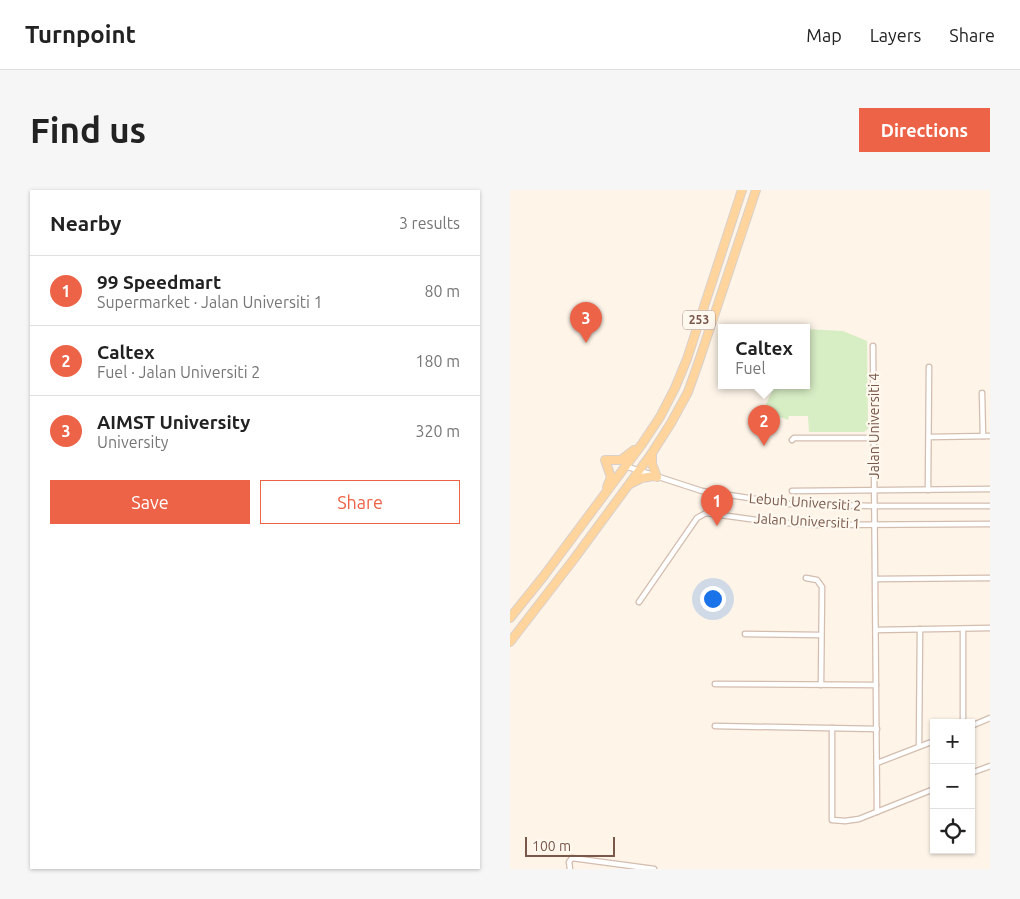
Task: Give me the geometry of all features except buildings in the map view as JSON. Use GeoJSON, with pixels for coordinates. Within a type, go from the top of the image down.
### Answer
{"type":"FeatureCollection","features":[{"type":"Feature","properties":{"kind":"main road","name":"253"},"geometry":{"type":"LineString","coordinates":[[510,618],[642,444],[660,417],[675,388],[687,358],[742,190]]}},
{"type":"Feature","properties":{"kind":"main road","name":"253"},"geometry":{"type":"LineString","coordinates":[[510,642],[652,453],[688,392],[756,190]]}},
{"type":"Feature","properties":{"kind":"main road"},"geometry":{"type":"LineString","coordinates":[[606,492],[611,476],[605,460],[621,460],[642,444]]}},
{"type":"Feature","properties":{"kind":"main road"},"geometry":{"type":"LineString","coordinates":[[628,485],[642,478],[655,476],[652,453]]}},
{"type":"Feature","properties":{"kind":"street","name":"Jalan Universiti 4"},"geometry":{"type":"LineString","coordinates":[[874,346],[877,812]]}},
{"type":"Feature","properties":{"kind":"street"},"geometry":{"type":"LineString","coordinates":[[928,490],[929,367]]}},
{"type":"Feature","properties":{"kind":"street"},"geometry":{"type":"LineString","coordinates":[[982,393],[983,436]]}},
{"type":"Feature","properties":{"kind":"street"},"geometry":{"type":"LineString","coordinates":[[929,437],[990,436]]}},
{"type":"Feature","properties":{"kind":"street"},"geometry":{"type":"LineString","coordinates":[[792,440],[794,438],[874,438]]}},
{"type":"Feature","properties":{"kind":"street","name":"Lebuh Universiti 2"},"geometry":{"type":"LineString","coordinates":[[625,466],[702,492],[760,501],[807,505],[990,506]]}},
{"type":"Feature","properties":{"kind":"street"},"geometry":{"type":"LineString","coordinates":[[792,491],[990,489]]}},
{"type":"Feature","properties":{"kind":"street","name":"Jalan Universiti 1"},"geometry":{"type":"LineString","coordinates":[[640,602],[697,518],[706,513],[790,523],[876,525],[990,524]]}},
{"type":"Feature","properties":{"kind":"street"},"geometry":{"type":"LineString","coordinates":[[806,578],[817,580],[822,587],[821,685]]}},
{"type":"Feature","properties":{"kind":"street"},"geometry":{"type":"LineString","coordinates":[[876,579],[990,578]]}},
{"type":"Feature","properties":{"kind":"street"},"geometry":{"type":"LineString","coordinates":[[876,630],[990,628]]}},
{"type":"Feature","properties":{"kind":"street"},"geometry":{"type":"LineString","coordinates":[[919,746],[920,629]]}},
{"type":"Feature","properties":{"kind":"street"},"geometry":{"type":"LineString","coordinates":[[963,629],[964,719]]}},
{"type":"Feature","properties":{"kind":"street"},"geometry":{"type":"LineString","coordinates":[[745,634],[821,635]]}},
{"type":"Feature","properties":{"kind":"street"},"geometry":{"type":"LineString","coordinates":[[715,684],[876,685]]}},
{"type":"Feature","properties":{"kind":"street"},"geometry":{"type":"LineString","coordinates":[[975,724],[990,718]]}},
{"type":"Feature","properties":{"kind":"street"},"geometry":{"type":"LineString","coordinates":[[715,726],[877,729]]}},
{"type":"Feature","properties":{"kind":"street"},"geometry":{"type":"LineString","coordinates":[[832,728],[832,820],[854,820],[930,790]]}},
{"type":"Feature","properties":{"kind":"street"},"geometry":{"type":"LineString","coordinates":[[877,763],[930,742]]}},
{"type":"Feature","properties":{"kind":"street"},"geometry":{"type":"LineString","coordinates":[[975,772],[990,766]]}},
{"type":"Feature","properties":{"kind":"street"},"geometry":{"type":"LineString","coordinates":[[570,869],[569,862],[572,858],[654,869]]}},
{"type":"Feature","properties":{"kind":"green space"},"geometry":{"type":"Polygon","coordinates":[[[810,329],[843,331],[867,341],[868,429],[864,432],[809,432],[808,416],[789,416],[788,420],[763,411],[773,389],[810,389],[810,329]]]}},
{"type":"Feature","properties":{"kind":"place","name":"AIMST University"},"geometry":{"type":"Point","coordinates":[586,343]}},
{"type":"Feature","properties":{"kind":"place","name":"Caltex"},"geometry":{"type":"Point","coordinates":[764,446]}},
{"type":"Feature","properties":{"kind":"place","name":"99 Speedmart"},"geometry":{"type":"Point","coordinates":[717,526]}}]}
